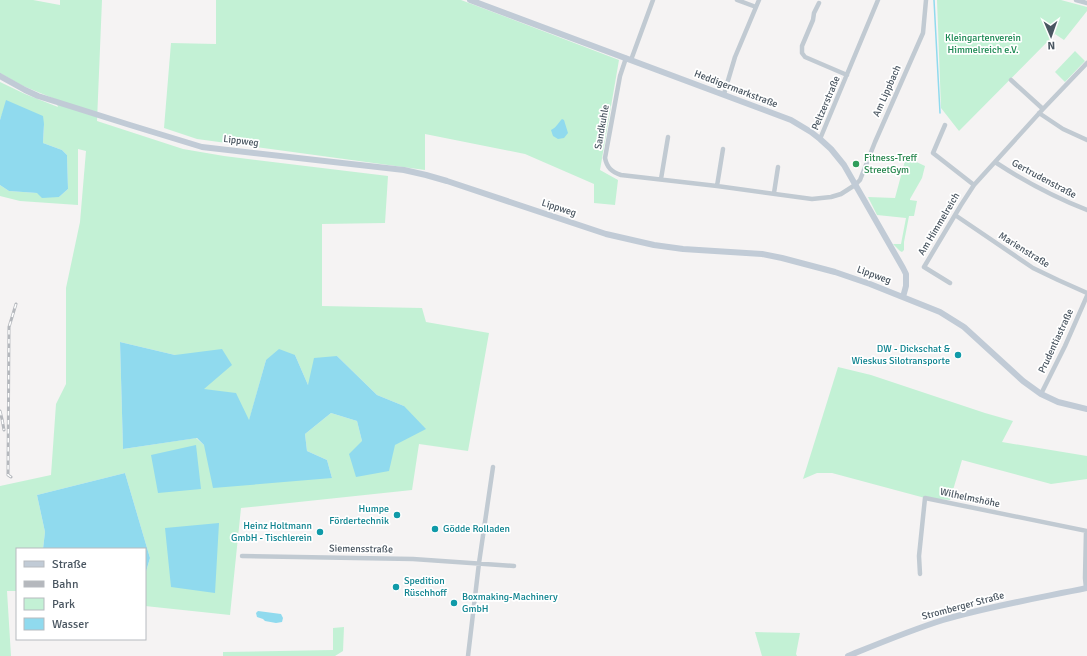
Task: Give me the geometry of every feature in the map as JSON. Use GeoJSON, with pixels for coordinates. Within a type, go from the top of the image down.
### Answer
{"type":"FeatureCollection","features":[{"type":"Feature","properties":{"kind":"street","name":"Heddigermarkstraße"},"geometry":{"type":"LineString","coordinates":[[470,0],[724,94],[791,120],[811,132],[831,149],[844,165],[903,268],[906,274],[906,286],[902,297]]}},
{"type":"Feature","properties":{"kind":"street"},"geometry":{"type":"LineString","coordinates":[[629,59],[653,0]]}},
{"type":"Feature","properties":{"kind":"street"},"geometry":{"type":"LineString","coordinates":[[737,0],[756,7]]}},
{"type":"Feature","properties":{"kind":"street"},"geometry":{"type":"LineString","coordinates":[[724,94],[735,57],[759,0]]}},
{"type":"Feature","properties":{"kind":"street","name":"Peltzerstraße"},"geometry":{"type":"LineString","coordinates":[[820,139],[878,0]]}},
{"type":"Feature","properties":{"kind":"street","name":"Am Lippbach"},"geometry":{"type":"LineString","coordinates":[[855,185],[860,180],[923,33],[926,0]]}},
{"type":"Feature","properties":{"kind":"street"},"geometry":{"type":"LineString","coordinates":[[1076,0],[1087,3]]}},
{"type":"Feature","properties":{"kind":"street","name":"Peltzerstraße"},"geometry":{"type":"LineString","coordinates":[[818,3],[813,20],[802,46],[802,53],[805,57],[847,75]]}},
{"type":"Feature","properties":{"kind":"street","name":"Sandkuhle"},"geometry":{"type":"LineString","coordinates":[[629,59],[619,84],[605,158],[606,164],[610,170],[615,173],[812,199],[832,197],[841,194],[855,185]]}},
{"type":"Feature","properties":{"kind":"street","name":"Am Himmelreich"},"geometry":{"type":"LineString","coordinates":[[950,283],[924,267],[955,215],[974,185],[1087,63]]}},
{"type":"Feature","properties":{"kind":"street","name":"Lippweg"},"geometry":{"type":"LineString","coordinates":[[0,76],[38,96],[196,145],[404,170],[447,181],[606,234],[654,245],[683,249],[762,254],[835,272],[940,312],[964,327],[1023,381],[1041,394],[1058,402],[1087,410]]}},
{"type":"Feature","properties":{"kind":"street"},"geometry":{"type":"LineString","coordinates":[[1011,80],[1041,111],[1063,129],[1087,140]]}},
{"type":"Feature","properties":{"kind":"street"},"geometry":{"type":"LineString","coordinates":[[945,125],[933,153],[974,185]]}},
{"type":"Feature","properties":{"kind":"street"},"geometry":{"type":"LineString","coordinates":[[661,179],[668,137]]}},
{"type":"Feature","properties":{"kind":"street"},"geometry":{"type":"LineString","coordinates":[[717,186],[723,149]]}},
{"type":"Feature","properties":{"kind":"street","name":"Gertrudenstraße"},"geometry":{"type":"LineString","coordinates":[[995,162],[1021,179],[1087,210]]}},
{"type":"Feature","properties":{"kind":"street"},"geometry":{"type":"LineString","coordinates":[[774,193],[778,167]]}},
{"type":"Feature","properties":{"kind":"street","name":"Marienstraße"},"geometry":{"type":"LineString","coordinates":[[955,215],[1033,268],[1087,294]]}},
{"type":"Feature","properties":{"kind":"street","name":"Prudentiastraße"},"geometry":{"type":"LineString","coordinates":[[1041,394],[1065,346],[1087,294]]}},
{"type":"Feature","properties":{"kind":"street"},"geometry":{"type":"LineString","coordinates":[[468,656],[479,563],[493,467]]}},
{"type":"Feature","properties":{"kind":"street","name":"Wilhelmshöhe"},"geometry":{"type":"LineString","coordinates":[[920,574],[919,556],[926,498],[1087,531],[1086,588]]}},
{"type":"Feature","properties":{"kind":"street","name":"Siemensstraße"},"geometry":{"type":"LineString","coordinates":[[242,556],[412,559],[514,566]]}},
{"type":"Feature","properties":{"kind":"street","name":"Stromberger Straße"},"geometry":{"type":"LineString","coordinates":[[848,656],[944,620],[1000,606],[1086,588]]}},
{"type":"Feature","properties":{"kind":"green space"},"geometry":{"type":"Polygon","coordinates":[[[0,0],[33,0],[60,5],[60,0],[102,0],[97,121],[183,149],[224,156],[388,176],[385,223],[322,224],[322,306],[422,308],[426,322],[489,333],[468,451],[419,444],[412,490],[241,508],[230,615],[146,606],[146,572],[150,558],[125,473],[37,495],[45,532],[43,548],[16,548],[16,591],[7,591],[11,656],[0,656],[0,486],[51,475],[56,404],[66,384],[66,288],[80,222],[86,151],[78,149],[78,205],[20,201],[0,196],[0,185],[9,191],[37,193],[59,197],[68,189],[67,155],[62,150],[43,143],[44,124],[7,101],[0,120],[0,82],[58,107],[55,99],[23,86],[0,73],[0,0]],[[120,342],[123,449],[196,438],[204,445],[332,478],[327,460],[307,451],[305,434],[331,413],[357,421],[362,441],[395,445],[404,406],[377,395],[337,356],[308,385],[295,355],[266,360],[249,421],[203,389],[175,355],[120,342]]]}},
{"type":"Feature","properties":{"kind":"green space"},"geometry":{"type":"Polygon","coordinates":[[[216,0],[461,0],[619,60],[600,170],[618,180],[615,205],[594,203],[594,184],[525,154],[425,134],[425,170],[197,139],[164,128],[171,43],[216,44],[216,0]]]}},
{"type":"Feature","properties":{"kind":"green space","name":"Kleingartenverein Himmelreich e.V."},"geometry":{"type":"Polygon","coordinates":[[[937,0],[1061,0],[1087,7],[1087,11],[1064,40],[1055,34],[959,131],[941,108],[937,0]]]}},
{"type":"Feature","properties":{"kind":"green space"},"geometry":{"type":"Polygon","coordinates":[[[1075,51],[1085,61],[1065,82],[1055,72],[1075,51]]]}},
{"type":"Feature","properties":{"kind":"green space"},"geometry":{"type":"Polygon","coordinates":[[[906,157],[925,166],[922,178],[910,199],[917,201],[914,216],[909,216],[904,250],[902,252],[893,244],[901,244],[906,218],[877,215],[868,197],[895,198],[906,157]]]}},
{"type":"Feature","properties":{"kind":"green space"},"geometry":{"type":"Polygon","coordinates":[[[838,367],[871,375],[1013,421],[1002,442],[1087,456],[1087,479],[1051,484],[962,460],[950,500],[925,498],[832,473],[817,473],[803,479],[838,367]]]}},
{"type":"Feature","properties":{"kind":"green space"},"geometry":{"type":"Polygon","coordinates":[[[344,627],[343,651],[335,656],[223,656],[223,652],[333,650],[333,628],[344,627]]]}},
{"type":"Feature","properties":{"kind":"green space"},"geometry":{"type":"Polygon","coordinates":[[[755,632],[800,633],[796,654],[797,656],[762,656],[755,632]]]}},
{"type":"Feature","properties":{"kind":"water"},"geometry":{"type":"Polygon","coordinates":[[[6,100],[43,116],[43,143],[62,150],[67,155],[68,189],[59,197],[42,198],[37,193],[9,191],[0,185],[0,120],[6,100]]]}},
{"type":"Feature","properties":{"kind":"water"},"geometry":{"type":"Polygon","coordinates":[[[562,119],[564,120],[568,133],[564,138],[558,139],[553,136],[551,130],[556,127],[562,119]]]}},
{"type":"Feature","properties":{"kind":"water"},"geometry":{"type":"Polygon","coordinates":[[[120,342],[175,355],[222,349],[232,365],[204,389],[236,393],[249,420],[266,360],[279,349],[295,355],[308,385],[314,358],[337,356],[377,395],[404,406],[426,429],[395,445],[389,471],[356,477],[349,454],[362,441],[357,421],[331,413],[305,434],[307,451],[327,460],[332,478],[213,488],[204,445],[197,438],[123,449],[120,342]]]}},
{"type":"Feature","properties":{"kind":"water"},"geometry":{"type":"Polygon","coordinates":[[[196,445],[201,489],[158,493],[151,455],[196,445]]]}},
{"type":"Feature","properties":{"kind":"water"},"geometry":{"type":"Polygon","coordinates":[[[125,473],[150,558],[146,572],[146,548],[43,548],[45,532],[37,495],[125,473]]]}},
{"type":"Feature","properties":{"kind":"water"},"geometry":{"type":"Polygon","coordinates":[[[219,523],[215,593],[171,587],[165,528],[219,523]]]}},
{"type":"Feature","properties":{"kind":"water"},"geometry":{"type":"Polygon","coordinates":[[[258,611],[281,614],[283,618],[282,622],[276,623],[265,621],[257,617],[256,613],[258,611]]]}},
{"type":"Feature","properties":{"kind":"waterway"},"geometry":{"type":"LineString","coordinates":[[934,0],[940,113]]}},
{"type":"Feature","properties":{"kind":"railway"},"geometry":{"type":"LineString","coordinates":[[11,477],[8,475],[9,327],[16,304]]}},
{"type":"Feature","properties":{"kind":"railway"},"geometry":{"type":"LineString","coordinates":[[0,411],[4,430]]}},
{"type":"Feature","properties":{"kind":"place","name":"Fitness-Treff StreetGym"},"geometry":{"type":"Point","coordinates":[856,164]}},
{"type":"Feature","properties":{"kind":"place","name":"DW - Dickschat & Wieskus Silotransporte"},"geometry":{"type":"Point","coordinates":[958,355]}},
{"type":"Feature","properties":{"kind":"place","name":"Humpe Fördertechnik"},"geometry":{"type":"Point","coordinates":[397,515]}},
{"type":"Feature","properties":{"kind":"place","name":"Gödde Rolladen"},"geometry":{"type":"Point","coordinates":[435,529]}},
{"type":"Feature","properties":{"kind":"place","name":"Heinz Holtmann GmbH - Tischlerein"},"geometry":{"type":"Point","coordinates":[320,532]}},
{"type":"Feature","properties":{"kind":"place","name":"Spedition Rüschhoff"},"geometry":{"type":"Point","coordinates":[396,587]}},
{"type":"Feature","properties":{"kind":"place","name":"Boxmaking-Machinery GmbH"},"geometry":{"type":"Point","coordinates":[454,603]}}]}
